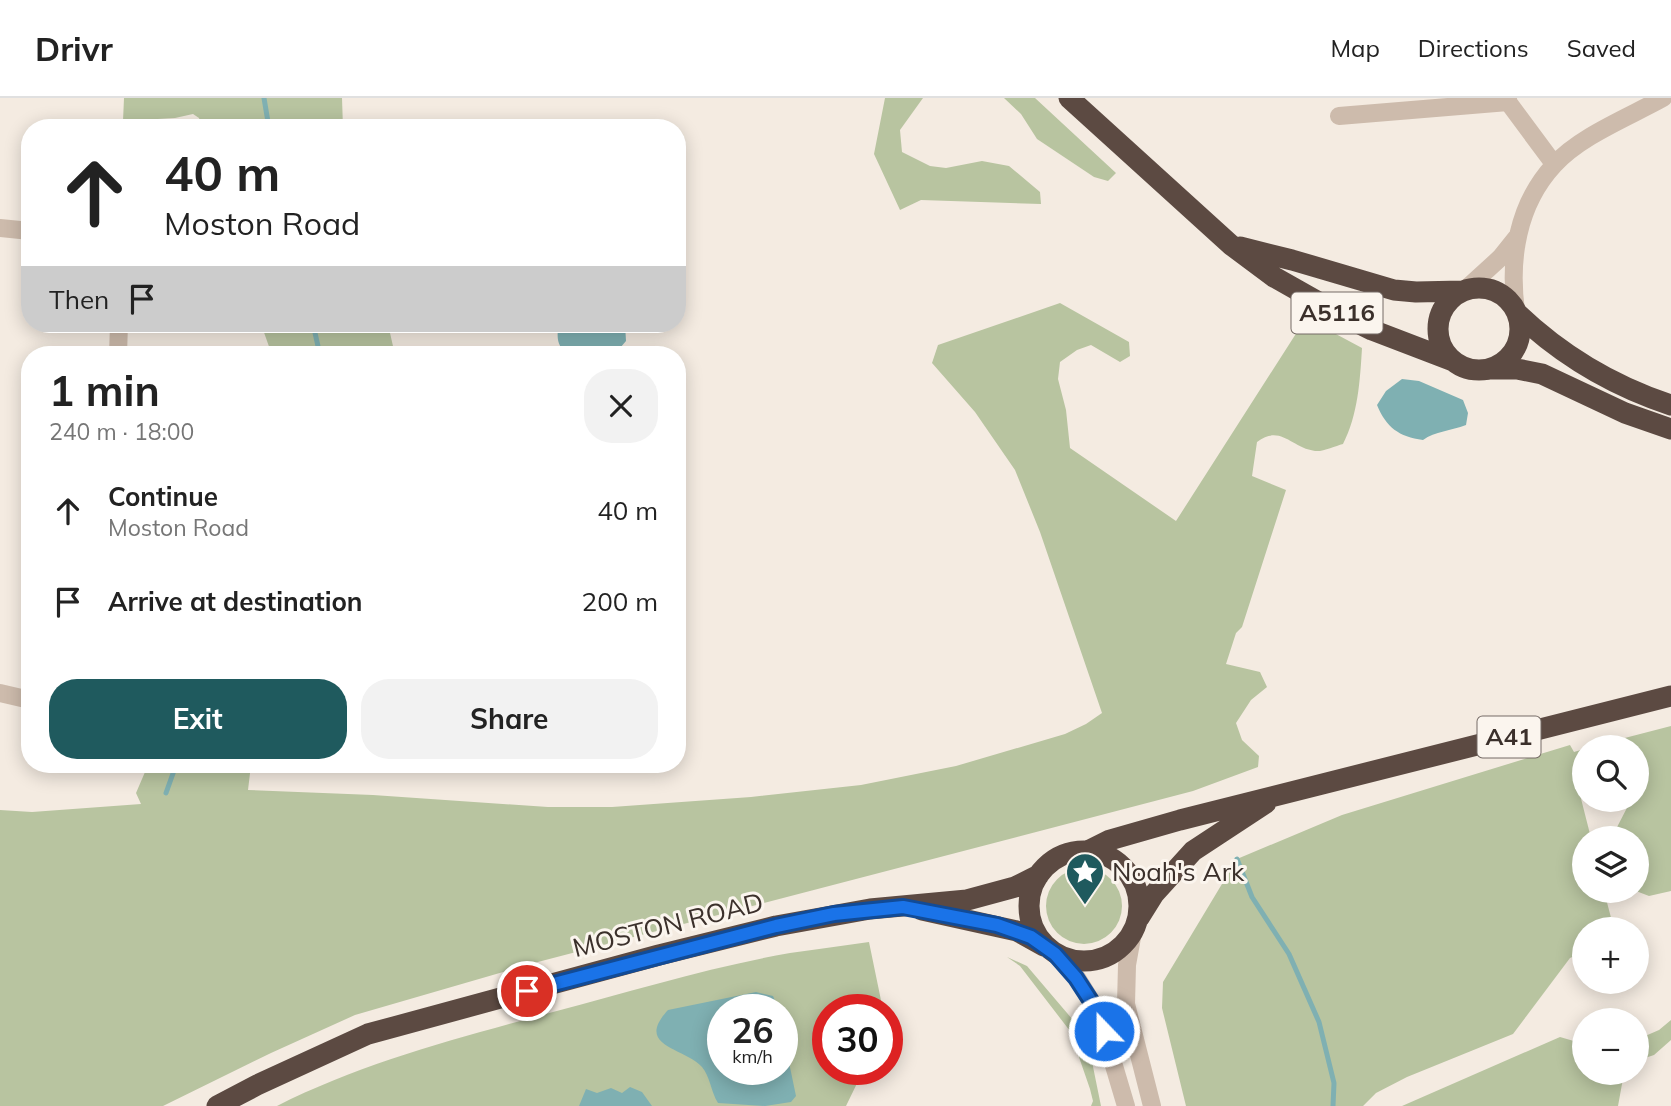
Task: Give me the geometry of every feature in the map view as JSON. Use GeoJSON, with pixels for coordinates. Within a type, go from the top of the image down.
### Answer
{"type":"FeatureCollection","features":[{"type":"Feature","properties":{"kind":"highway","name":"A5116"},"geometry":{"type":"LineString","coordinates":[[1069,98],[1231,245],[1274,277],[1336,312],[1372,330],[1464,367],[1476,370],[1517,369],[1542,374],[1625,413],[1671,429]]}},
{"type":"Feature","properties":{"kind":"highway","name":"A5116"},"geometry":{"type":"LineString","coordinates":[[1231,245],[1394,290],[1416,292],[1477,287],[1500,293],[1536,332],[1574,360],[1615,382],[1671,405]]}},
{"type":"Feature","properties":{"kind":"highway"},"geometry":{"type":"LineString","coordinates":[[1453,361],[1438,338],[1438,324],[1442,310],[1464,290]]}},
{"type":"Feature","properties":{"kind":"highway"},"geometry":{"type":"LineString","coordinates":[[1488,369],[1511,354],[1519,334],[1516,312]]}},
{"type":"Feature","properties":{"kind":"highway","name":"A41"},"geometry":{"type":"LineString","coordinates":[[1088,851],[1110,840],[1277,795],[1671,696]]}},
{"type":"Feature","properties":{"kind":"highway","name":"A41"},"geometry":{"type":"LineString","coordinates":[[1135,926],[1154,894],[1193,851],[1277,795]]}},
{"type":"Feature","properties":{"kind":"highway"},"geometry":{"type":"LineString","coordinates":[[1088,851],[1117,862],[1127,871],[1138,897],[1135,926],[1123,946],[1095,961],[1076,961],[1051,950],[1033,928],[1029,911],[1031,891],[1039,875],[1053,860],[1088,851]]}},
{"type":"Feature","properties":{"kind":"highway","name":"MOSTON ROAD"},"geometry":{"type":"LineString","coordinates":[[217,1106],[368,1034],[776,926],[834,914],[967,900],[1015,887],[1039,875]]}},
{"type":"Feature","properties":{"kind":"highway","name":"MOSTON ROAD"},"geometry":{"type":"LineString","coordinates":[[903,907],[997,925],[1017,931],[1051,950]]}},
{"type":"Feature","properties":{"kind":"street"},"geometry":{"type":"LineString","coordinates":[[1516,312],[1512,270],[1516,238],[1542,180],[1554,164],[1572,149],[1663,98]]}},
{"type":"Feature","properties":{"kind":"street"},"geometry":{"type":"LineString","coordinates":[[1339,116],[1508,100],[1554,164]]}},
{"type":"Feature","properties":{"kind":"street"},"geometry":{"type":"LineString","coordinates":[[0,228],[21,230]]}},
{"type":"Feature","properties":{"kind":"street"},"geometry":{"type":"LineString","coordinates":[[1464,290],[1500,258],[1516,238]]}},
{"type":"Feature","properties":{"kind":"street"},"geometry":{"type":"LineString","coordinates":[[0,693],[21,698]]}},
{"type":"Feature","properties":{"kind":"street"},"geometry":{"type":"LineString","coordinates":[[1135,926],[1127,965],[1126,1004],[1152,1106]]}},
{"type":"Feature","properties":{"kind":"street"},"geometry":{"type":"LineString","coordinates":[[1051,950],[1076,978],[1098,1012],[1126,1106]]}},
{"type":"Feature","properties":{"kind":"green space"},"geometry":{"type":"Polygon","coordinates":[[[124,98],[342,98],[343,119],[199,119],[193,114],[175,118],[123,119],[124,98]]]}},
{"type":"Feature","properties":{"kind":"green space"},"geometry":{"type":"Polygon","coordinates":[[[885,98],[923,98],[900,130],[902,152],[930,166],[946,168],[982,161],[1009,166],[1040,192],[1041,204],[921,200],[900,210],[874,154],[885,98]]]}},
{"type":"Feature","properties":{"kind":"green space"},"geometry":{"type":"Polygon","coordinates":[[[1004,98],[1035,98],[1116,173],[1108,181],[1094,177],[1037,139],[1021,114],[1004,98]]]}},
{"type":"Feature","properties":{"kind":"green space"},"geometry":{"type":"Polygon","coordinates":[[[1060,303],[1129,342],[1130,356],[1120,362],[1091,345],[1077,350],[1060,362],[1058,379],[1066,410],[1070,448],[1176,521],[1306,318],[1362,348],[1355,410],[1343,444],[1315,451],[1280,436],[1265,437],[1257,442],[1252,476],[1286,490],[1242,627],[1236,633],[1226,664],[1260,672],[1267,687],[1251,700],[1236,723],[1242,740],[1259,756],[1258,767],[1193,791],[534,963],[355,1015],[163,1106],[0,1106],[0,810],[32,812],[141,804],[136,793],[145,773],[250,773],[248,790],[548,807],[612,807],[751,797],[861,785],[956,766],[1065,734],[1102,713],[1040,532],[1015,470],[975,412],[932,363],[938,345],[1060,303]]]}},
{"type":"Feature","properties":{"kind":"green space"},"geometry":{"type":"Polygon","coordinates":[[[264,333],[390,333],[393,346],[269,346],[264,333]]]}},
{"type":"Feature","properties":{"kind":"green space"},"geometry":{"type":"Polygon","coordinates":[[[1671,726],[1671,891],[1649,896],[1649,826],[1618,826],[1625,812],[1649,812],[1649,735],[1636,735],[1671,726]]]}},
{"type":"Feature","properties":{"kind":"green space"},"geometry":{"type":"Polygon","coordinates":[[[1570,745],[1572,812],[1584,812],[1588,826],[1572,826],[1572,903],[1607,903],[1611,917],[1572,917],[1572,957],[1513,1034],[1407,1077],[1376,1093],[1363,1106],[1186,1106],[1162,1008],[1163,982],[1237,859],[1342,815],[1570,745]]]}},
{"type":"Feature","properties":{"kind":"green space"},"geometry":{"type":"Polygon","coordinates":[[[1084,868],[1099,871],[1111,879],[1119,891],[1122,906],[1119,921],[1111,933],[1099,941],[1084,944],[1069,941],[1057,933],[1049,921],[1046,906],[1049,891],[1057,879],[1069,871],[1084,868]]]}},
{"type":"Feature","properties":{"kind":"green space"},"geometry":{"type":"Polygon","coordinates":[[[869,942],[880,994],[812,994],[812,1085],[856,1085],[846,1106],[277,1106],[344,1076],[482,1031],[730,965],[869,942]]]}},
{"type":"Feature","properties":{"kind":"green space"},"geometry":{"type":"Polygon","coordinates":[[[1007,957],[1027,966],[1073,1020],[1089,1047],[1101,1106],[1091,1106],[1093,1101],[1090,1089],[1070,1031],[1020,966],[1007,957]]]}},
{"type":"Feature","properties":{"kind":"green space"},"geometry":{"type":"Polygon","coordinates":[[[1671,1020],[1671,1040],[1649,1057],[1649,1034],[1671,1020]]]}},
{"type":"Feature","properties":{"kind":"green space"},"geometry":{"type":"Polygon","coordinates":[[[1560,1037],[1572,1040],[1572,1085],[1622,1085],[1618,1106],[1402,1106],[1560,1037]]]}},
{"type":"Feature","properties":{"kind":"water"},"geometry":{"type":"Polygon","coordinates":[[[558,333],[626,333],[626,341],[622,346],[560,346],[558,333]]]}},
{"type":"Feature","properties":{"kind":"water"},"geometry":{"type":"Polygon","coordinates":[[[1402,379],[1419,381],[1463,400],[1468,413],[1466,425],[1423,440],[1394,430],[1377,405],[1386,391],[1402,379]]]}},
{"type":"Feature","properties":{"kind":"water"},"geometry":{"type":"Polygon","coordinates":[[[707,1002],[707,1075],[694,1060],[659,1039],[656,1032],[659,1022],[668,1010],[707,1002]]]}},
{"type":"Feature","properties":{"kind":"water"},"geometry":{"type":"Polygon","coordinates":[[[711,1085],[794,1085],[796,1096],[791,1102],[765,1106],[718,1103],[711,1085]]]}},
{"type":"Feature","properties":{"kind":"water"},"geometry":{"type":"Polygon","coordinates":[[[630,1087],[642,1092],[652,1106],[579,1106],[586,1089],[597,1093],[611,1088],[622,1093],[630,1087]]]}},
{"type":"Feature","properties":{"kind":"waterway"},"geometry":{"type":"LineString","coordinates":[[264,98],[268,119]]}},
{"type":"Feature","properties":{"kind":"waterway"},"geometry":{"type":"LineString","coordinates":[[315,333],[318,346]]}},
{"type":"Feature","properties":{"kind":"waterway"},"geometry":{"type":"LineString","coordinates":[[166,793],[173,773]]}},
{"type":"Feature","properties":{"kind":"waterway"},"geometry":{"type":"LineString","coordinates":[[1237,859],[1252,897],[1289,954],[1319,1022],[1334,1083],[1333,1106]]}},
{"type":"Feature","properties":{"kind":"place","name":"Noah's Ark"},"geometry":{"type":"Point","coordinates":[1085,906]}},
{"type":"Feature","properties":{"kind":"route"},"geometry":{"type":"LineString","coordinates":[[527,991],[776,926],[834,914],[903,907],[997,925],[1031,937],[1055,954],[1076,978],[1091,998],[1104,1031]]}}]}
